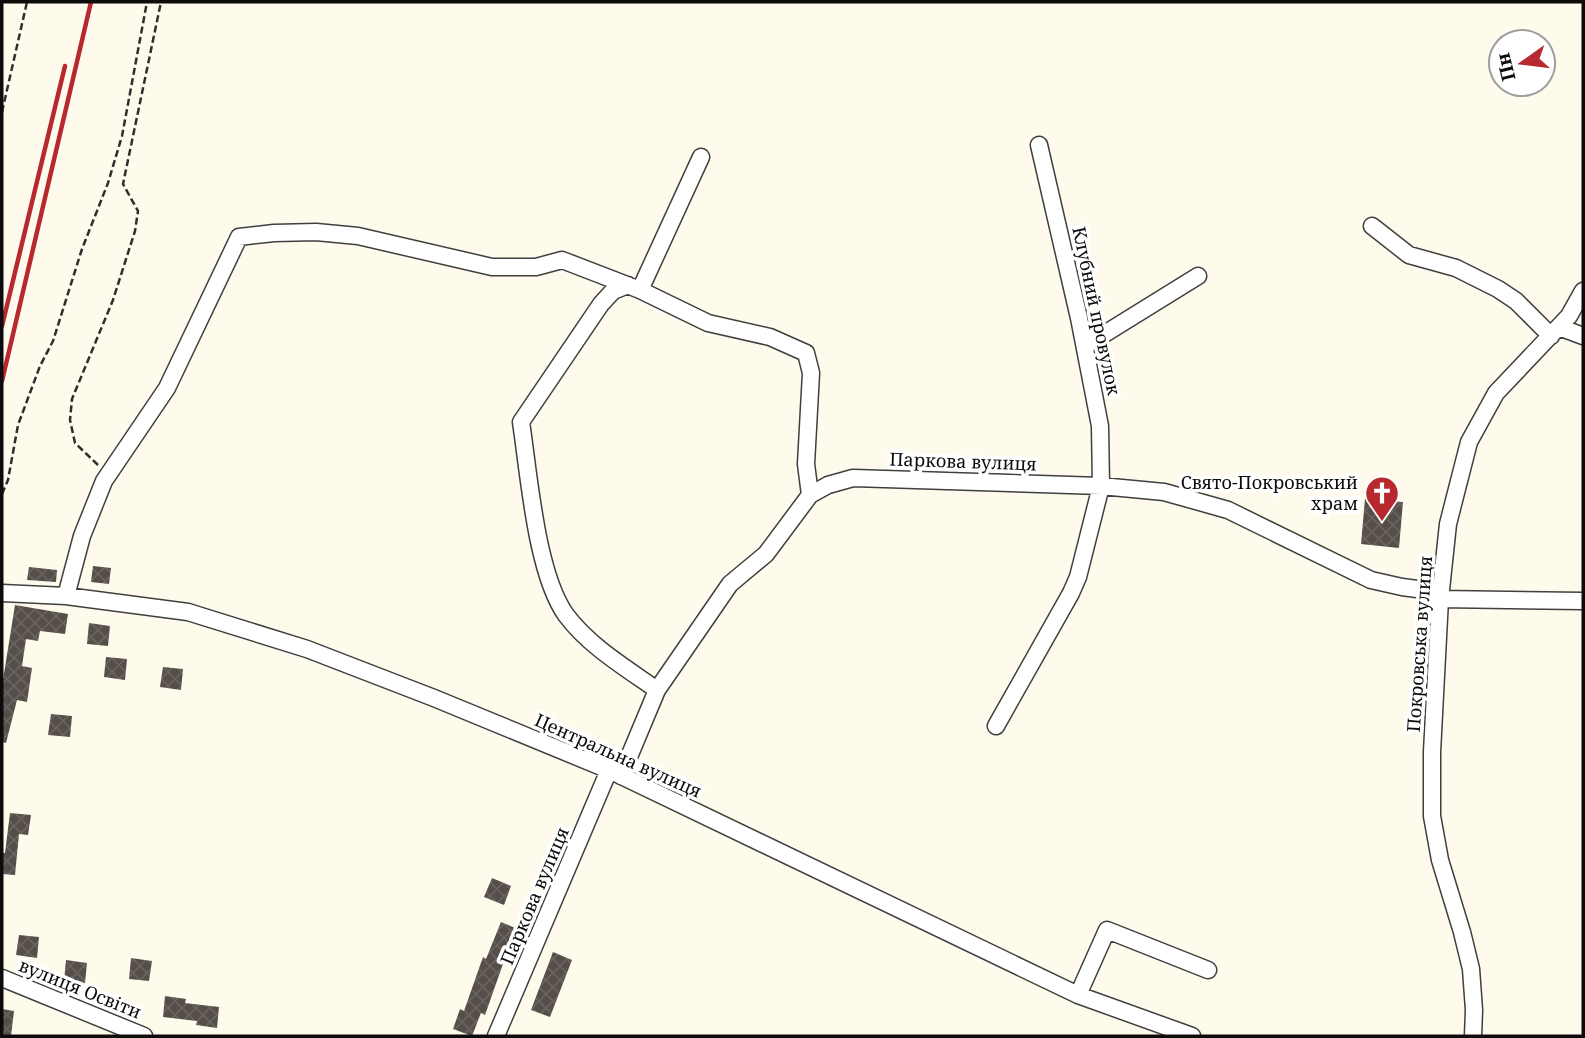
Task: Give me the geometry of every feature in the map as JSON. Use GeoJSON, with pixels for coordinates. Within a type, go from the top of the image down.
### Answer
{"type":"FeatureCollection","features":[{"type":"Feature","properties":{"kind":"street","name":"Клубний провулок"},"geometry":{"type":"LineString","coordinates":[[996,726],[1078,577],[1101,486],[1100,426],[1085,346],[1039,145]]}},
{"type":"Feature","properties":{"kind":"street"},"geometry":{"type":"LineString","coordinates":[[634,288],[701,157]]}},
{"type":"Feature","properties":{"kind":"street"},"geometry":{"type":"LineString","coordinates":[[1372,226],[1409,255],[1456,268],[1498,289],[1555,331],[1583,336]]}},
{"type":"Feature","properties":{"kind":"street"},"geometry":{"type":"LineString","coordinates":[[66,596],[82,536],[104,481],[167,388],[239,237],[316,232],[358,236],[492,267],[536,267],[562,260],[634,288],[708,323],[770,337],[806,353],[811,373],[806,464],[810,495]]}},
{"type":"Feature","properties":{"kind":"street"},"geometry":{"type":"LineString","coordinates":[[1085,346],[1198,276]]}},
{"type":"Feature","properties":{"kind":"street"},"geometry":{"type":"LineString","coordinates":[[634,288],[613,291],[601,304],[522,422],[534,516],[549,579],[565,614],[585,635],[657,690]]}},
{"type":"Feature","properties":{"kind":"street","name":"Покровська вулиця"},"geometry":{"type":"LineString","coordinates":[[1473,1036],[1471,970],[1440,860],[1432,816],[1432,752],[1440,596],[1448,524],[1469,442],[1496,393],[1569,316],[1583,291]]}},
{"type":"Feature","properties":{"kind":"street","name":"Паркова вулиця"},"geometry":{"type":"LineString","coordinates":[[496,1036],[615,773],[657,690],[730,584],[766,554],[810,495],[828,485],[853,478],[1101,486],[1164,492],[1228,510],[1371,580],[1440,596],[1583,601]]}},
{"type":"Feature","properties":{"kind":"street","name":"Центральна вулиця"},"geometry":{"type":"LineString","coordinates":[[3,598],[66,596],[188,612],[307,649],[615,773],[1078,995],[1192,1036]]}},
{"type":"Feature","properties":{"kind":"street"},"geometry":{"type":"LineString","coordinates":[[1078,995],[1107,930],[1208,970]]}},
{"type":"Feature","properties":{"kind":"street","name":"вулиця Освіти"},"geometry":{"type":"LineString","coordinates":[[2,978],[144,1036]]}},
{"type":"Feature","properties":{"kind":"path"},"geometry":{"type":"LineString","coordinates":[[2,112],[27,2]]}},
{"type":"Feature","properties":{"kind":"path"},"geometry":{"type":"LineString","coordinates":[[2,494],[8,480],[18,425],[40,366],[53,341],[122,136],[147,2]]}},
{"type":"Feature","properties":{"kind":"path"},"geometry":{"type":"LineString","coordinates":[[104,481],[97,463],[75,443],[70,420],[72,398],[108,313],[135,231],[138,211],[123,184],[161,2]]}},
{"type":"Feature","properties":{"kind":"building","name":"Свято-Покровський храм"},"geometry":{"type":"Polygon","coordinates":[[[1365,499],[1403,502],[1399,548],[1361,544],[1365,499]]]}},
{"type":"Feature","properties":{"kind":"building"},"geometry":{"type":"Polygon","coordinates":[[[93,566],[111,568],[109,584],[91,582],[93,566]]]}},
{"type":"Feature","properties":{"kind":"building"},"geometry":{"type":"Polygon","coordinates":[[[29,567],[57,570],[56,582],[27,580],[29,567]]]}},
{"type":"Feature","properties":{"kind":"building"},"geometry":{"type":"Polygon","coordinates":[[[15,605],[68,614],[65,634],[40,631],[38,641],[26,639],[22,666],[32,668],[27,702],[17,700],[6,743],[2,742],[2,686],[15,605]]]}},
{"type":"Feature","properties":{"kind":"building"},"geometry":{"type":"Polygon","coordinates":[[[89,623],[110,626],[108,646],[87,644],[89,623]]]}},
{"type":"Feature","properties":{"kind":"building"},"geometry":{"type":"Polygon","coordinates":[[[106,657],[127,659],[125,680],[104,677],[106,657]]]}},
{"type":"Feature","properties":{"kind":"building"},"geometry":{"type":"Polygon","coordinates":[[[163,667],[183,669],[181,690],[160,687],[163,667]]]}},
{"type":"Feature","properties":{"kind":"building"},"geometry":{"type":"Polygon","coordinates":[[[51,714],[72,716],[70,737],[48,735],[51,714]]]}},
{"type":"Feature","properties":{"kind":"building"},"geometry":{"type":"Polygon","coordinates":[[[10,813],[31,815],[28,835],[19,834],[15,875],[2,874],[2,853],[5,853],[10,813]]]}},
{"type":"Feature","properties":{"kind":"building"},"geometry":{"type":"Polygon","coordinates":[[[492,878],[511,886],[504,905],[484,897],[492,878]]]}},
{"type":"Feature","properties":{"kind":"building"},"geometry":{"type":"Polygon","coordinates":[[[501,922],[520,930],[513,949],[509,947],[485,1015],[481,1013],[472,1036],[453,1029],[460,1009],[464,1011],[483,957],[486,959],[501,922]]]}},
{"type":"Feature","properties":{"kind":"building"},"geometry":{"type":"Polygon","coordinates":[[[19,935],[39,937],[37,958],[16,955],[19,935]]]}},
{"type":"Feature","properties":{"kind":"building"},"geometry":{"type":"Polygon","coordinates":[[[553,952],[572,960],[550,1017],[531,1010],[553,952]]]}},
{"type":"Feature","properties":{"kind":"building"},"geometry":{"type":"Polygon","coordinates":[[[131,958],[152,961],[149,981],[129,979],[131,958]]]}},
{"type":"Feature","properties":{"kind":"building"},"geometry":{"type":"Polygon","coordinates":[[[66,960],[87,963],[85,983],[64,981],[66,960]]]}},
{"type":"Feature","properties":{"kind":"building"},"geometry":{"type":"Polygon","coordinates":[[[165,996],[186,999],[185,1003],[219,1007],[217,1028],[196,1025],[197,1021],[163,1017],[165,996]]]}},
{"type":"Feature","properties":{"kind":"building"},"geometry":{"type":"Polygon","coordinates":[[[2,1009],[14,1011],[11,1036],[2,1036],[2,1009]]]}},
{"type":"Feature","properties":{"kind":"railway"},"geometry":{"type":"LineString","coordinates":[[2,381],[91,2]]}},
{"type":"Feature","properties":{"kind":"railway"},"geometry":{"type":"LineString","coordinates":[[2,326],[65,66]]}},
{"type":"Feature","properties":{"kind":"place","name":"Свято-Покровський храм"},"geometry":{"type":"Point","coordinates":[1382,523]}}]}
